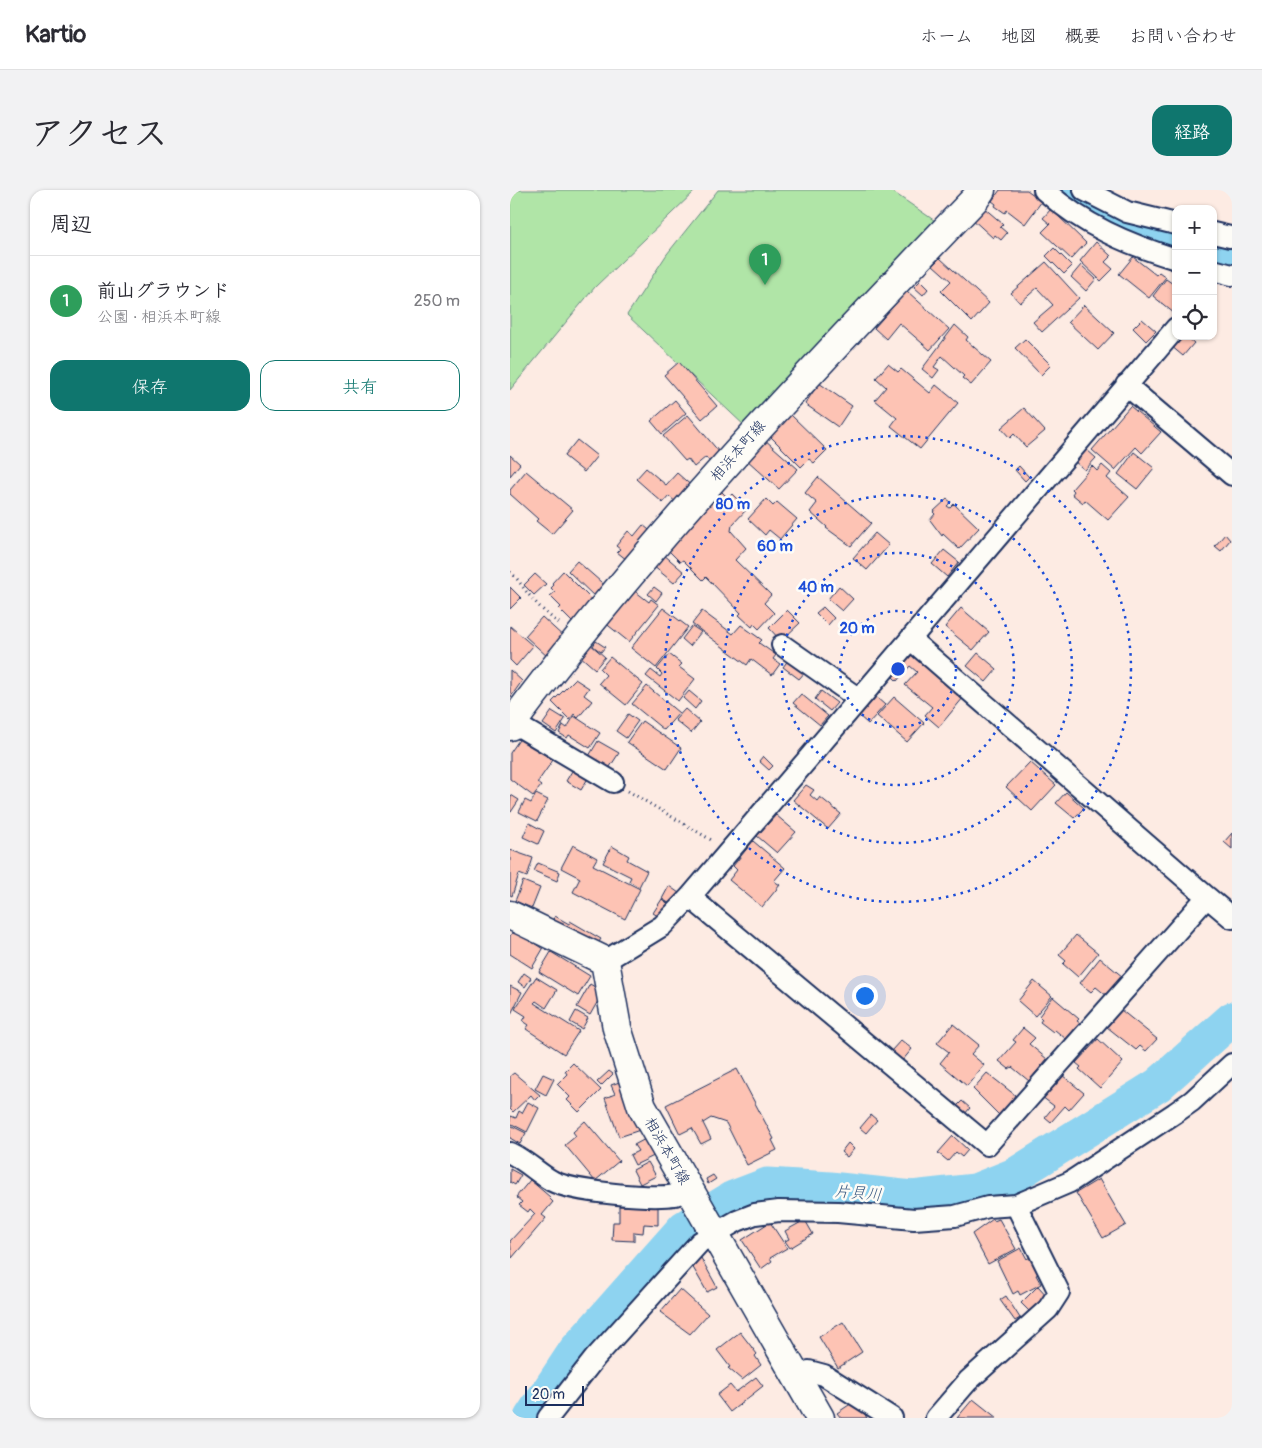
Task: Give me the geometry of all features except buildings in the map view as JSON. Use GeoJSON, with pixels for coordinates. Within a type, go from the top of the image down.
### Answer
{"type":"FeatureCollection","features":[{"type":"Feature","properties":{"kind":"main road","name":"相浜本町線"},"geometry":{"type":"LineString","coordinates":[[511,723],[578,637],[782,400],[975,199],[981,190]]}},
{"type":"Feature","properties":{"kind":"main road"},"geometry":{"type":"LineString","coordinates":[[510,915],[605,961]]}},
{"type":"Feature","properties":{"kind":"main road","name":"相浜本町線"},"geometry":{"type":"LineString","coordinates":[[605,961],[617,1028],[642,1107],[820,1418]]}},
{"type":"Feature","properties":{"kind":"street"},"geometry":{"type":"LineString","coordinates":[[1044,190],[1062,206],[1100,230],[1119,240],[1172,258]]}},
{"type":"Feature","properties":{"kind":"street"},"geometry":{"type":"LineString","coordinates":[[1084,190],[1127,212],[1172,223]]}},
{"type":"Feature","properties":{"kind":"street"},"geometry":{"type":"LineString","coordinates":[[605,961],[662,926],[690,897],[1172,333]]}},
{"type":"Feature","properties":{"kind":"street"},"geometry":{"type":"LineString","coordinates":[[1126,386],[1232,475]]}},
{"type":"Feature","properties":{"kind":"street"},"geometry":{"type":"LineString","coordinates":[[910,639],[1232,918]]}},
{"type":"Feature","properties":{"kind":"street"},"geometry":{"type":"LineString","coordinates":[[782,645],[859,699]]}},
{"type":"Feature","properties":{"kind":"street"},"geometry":{"type":"LineString","coordinates":[[511,723],[613,782]]}},
{"type":"Feature","properties":{"kind":"street"},"geometry":{"type":"LineString","coordinates":[[690,897],[987,1145],[1207,897]]}},
{"type":"Feature","properties":{"kind":"street"},"geometry":{"type":"LineString","coordinates":[[548,1418],[595,1358],[700,1242],[714,1230],[755,1214],[780,1211],[838,1212],[914,1219],[955,1216],[988,1207],[1016,1205],[1070,1182],[1192,1101],[1232,1064]]}},
{"type":"Feature","properties":{"kind":"street"},"geometry":{"type":"LineString","coordinates":[[510,1153],[552,1181],[566,1187],[606,1192],[693,1197]]}},
{"type":"Feature","properties":{"kind":"street"},"geometry":{"type":"LineString","coordinates":[[936,1418],[968,1381],[1048,1309],[1059,1292],[1016,1205]]}},
{"type":"Feature","properties":{"kind":"street"},"geometry":{"type":"LineString","coordinates":[[798,1378],[809,1371],[824,1375],[892,1418]]}},
{"type":"Feature","properties":{"kind":"path"},"geometry":{"type":"LineString","coordinates":[[510,572],[548,615],[578,637]]}},
{"type":"Feature","properties":{"kind":"path"},"geometry":{"type":"LineString","coordinates":[[613,782],[728,851]]}},
{"type":"Feature","properties":{"kind":"green space"},"geometry":{"type":"Polygon","coordinates":[[[510,190],[696,190],[595,287],[510,390],[510,190]]]}},
{"type":"Feature","properties":{"kind":"green space"},"geometry":{"type":"Polygon","coordinates":[[[718,190],[890,190],[941,225],[747,428],[627,315],[667,254],[718,190]]]}},
{"type":"Feature","properties":{"kind":"waterway"},"geometry":{"type":"LineString","coordinates":[[1060,190],[1117,224],[1172,241]]}},
{"type":"Feature","properties":{"kind":"waterway"},"geometry":{"type":"LineString","coordinates":[[1217,254],[1232,257]]}},
{"type":"Feature","properties":{"kind":"waterway","name":"片貝川"},"geometry":{"type":"LineString","coordinates":[[531,1418],[576,1350],[684,1228],[733,1198],[767,1185],[830,1189],[912,1198],[975,1191],[1015,1175],[1158,1085],[1232,1019]]}},
{"type":"Feature","properties":{"kind":"place","name":"前山グラウンド"},"geometry":{"type":"Point","coordinates":[765,285]}}]}
